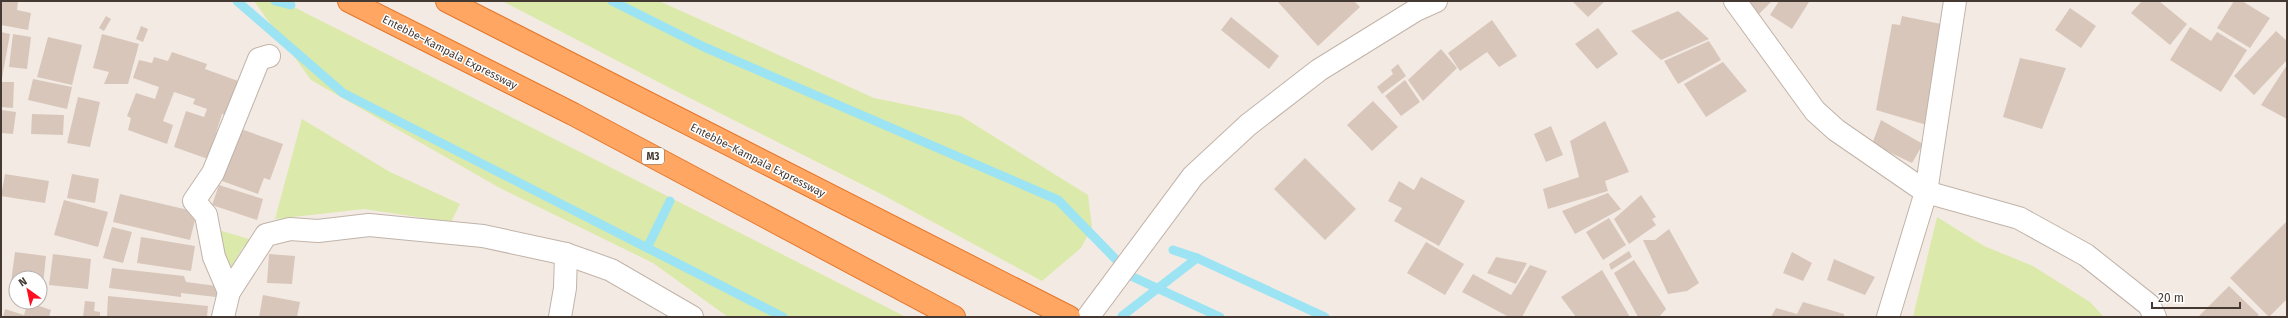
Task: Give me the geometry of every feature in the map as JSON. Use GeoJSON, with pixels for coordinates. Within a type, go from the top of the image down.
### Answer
{"type":"FeatureCollection","features":[{"type":"Feature","properties":{"kind":"highway","name":"Entebbe–Kampala Expressway"},"geometry":{"type":"LineString","coordinates":[[349,1],[573,114],[954,317]]}},
{"type":"Feature","properties":{"kind":"highway","name":"Entebbe–Kampala Expressway"},"geometry":{"type":"LineString","coordinates":[[447,1],[1069,317]]}},
{"type":"Feature","properties":{"kind":"street"},"geometry":{"type":"LineString","coordinates":[[1088,317],[1193,176],[1248,124],[1319,70],[1416,10],[1436,1]]}},
{"type":"Feature","properties":{"kind":"street"},"geometry":{"type":"LineString","coordinates":[[1735,1],[1815,111],[1836,130],[1926,192],[1965,201],[2026,222],[2086,255],[2149,305],[2155,317]]}},
{"type":"Feature","properties":{"kind":"street"},"geometry":{"type":"LineString","coordinates":[[1888,317],[1926,192],[1955,1]]}},
{"type":"Feature","properties":{"kind":"street"},"geometry":{"type":"LineString","coordinates":[[229,292],[214,257],[206,215],[194,201],[213,173],[259,59],[269,56]]}},
{"type":"Feature","properties":{"kind":"street"},"geometry":{"type":"LineString","coordinates":[[223,317],[229,292],[266,235],[290,229],[318,231],[369,224],[483,236],[566,254],[611,270],[692,317]]}},
{"type":"Feature","properties":{"kind":"street"},"geometry":{"type":"LineString","coordinates":[[560,317],[565,288],[566,254]]}},
{"type":"Feature","properties":{"kind":"green space"},"geometry":{"type":"Polygon","coordinates":[[[254,1],[282,1],[906,317],[728,317],[653,263],[498,187],[311,80],[254,1]]]}},
{"type":"Feature","properties":{"kind":"green space"},"geometry":{"type":"Polygon","coordinates":[[[502,1],[659,1],[874,98],[961,116],[1088,195],[1092,227],[1081,248],[1042,281],[883,195],[664,85],[502,1]]]}},
{"type":"Feature","properties":{"kind":"green space"},"geometry":{"type":"Polygon","coordinates":[[[302,119],[390,172],[460,204],[451,222],[364,209],[275,219],[302,119]]]}},
{"type":"Feature","properties":{"kind":"green space"},"geometry":{"type":"Polygon","coordinates":[[[1937,217],[1984,246],[2033,266],[2090,302],[2104,317],[1913,317],[1937,217]]]}},
{"type":"Feature","properties":{"kind":"green space"},"geometry":{"type":"Polygon","coordinates":[[[219,230],[252,240],[243,247],[227,274],[219,230]]]}},
{"type":"Feature","properties":{"kind":"building"},"geometry":{"type":"Polygon","coordinates":[[[1,1],[18,1],[17,10],[31,13],[28,30],[1,25],[1,1]]]}},
{"type":"Feature","properties":{"kind":"building"},"geometry":{"type":"Polygon","coordinates":[[[1277,1],[1354,1],[1360,7],[1318,46],[1277,1]]]}},
{"type":"Feature","properties":{"kind":"building"},"geometry":{"type":"Polygon","coordinates":[[[1572,1],[1605,1],[1588,17],[1572,1]]]}},
{"type":"Feature","properties":{"kind":"building"},"geometry":{"type":"Polygon","coordinates":[[[1737,1],[1772,1],[1755,18],[1737,1]]]}},
{"type":"Feature","properties":{"kind":"building"},"geometry":{"type":"Polygon","coordinates":[[[1779,1],[1809,2],[1792,29],[1770,15],[1779,1]]]}},
{"type":"Feature","properties":{"kind":"building"},"geometry":{"type":"Polygon","coordinates":[[[2142,1],[2159,1],[2187,24],[2170,45],[2131,13],[2142,1]]]}},
{"type":"Feature","properties":{"kind":"building"},"geometry":{"type":"Polygon","coordinates":[[[2234,1],[2242,1],[2270,18],[2250,48],[2217,28],[2234,1]]]}},
{"type":"Feature","properties":{"kind":"building"},"geometry":{"type":"Polygon","coordinates":[[[2070,8],[2096,26],[2081,48],[2055,30],[2070,8]]]}},
{"type":"Feature","properties":{"kind":"building"},"geometry":{"type":"Polygon","coordinates":[[[1678,11],[1709,39],[1661,60],[1631,31],[1678,11]]]}},
{"type":"Feature","properties":{"kind":"building"},"geometry":{"type":"Polygon","coordinates":[[[106,16],[111,19],[104,31],[99,28],[106,16]]]}},
{"type":"Feature","properties":{"kind":"building"},"geometry":{"type":"Polygon","coordinates":[[[1902,16],[1946,25],[1927,125],[1876,110],[1892,24],[1900,25],[1902,16]]]}},
{"type":"Feature","properties":{"kind":"building"},"geometry":{"type":"Polygon","coordinates":[[[1231,17],[1279,56],[1269,69],[1221,30],[1231,17]]]}},
{"type":"Feature","properties":{"kind":"building"},"geometry":{"type":"Polygon","coordinates":[[[1492,20],[1517,56],[1499,67],[1487,52],[1460,71],[1448,53],[1492,20]]]}},
{"type":"Feature","properties":{"kind":"building"},"geometry":{"type":"Polygon","coordinates":[[[141,26],[148,29],[143,42],[136,39],[141,26]]]}},
{"type":"Feature","properties":{"kind":"building"},"geometry":{"type":"Polygon","coordinates":[[[2190,27],[2211,41],[2217,32],[2247,50],[2221,92],[2170,60],[2190,27]]]}},
{"type":"Feature","properties":{"kind":"building"},"geometry":{"type":"Polygon","coordinates":[[[1598,28],[1618,54],[1597,69],[1575,44],[1598,28]]]}},
{"type":"Feature","properties":{"kind":"building"},"geometry":{"type":"Polygon","coordinates":[[[2276,31],[2287,41],[2287,60],[2254,95],[2234,76],[2276,31]]]}},
{"type":"Feature","properties":{"kind":"building"},"geometry":{"type":"Polygon","coordinates":[[[1,32],[10,34],[2,78],[1,78],[1,32]]]}},
{"type":"Feature","properties":{"kind":"building"},"geometry":{"type":"Polygon","coordinates":[[[13,34],[31,37],[27,69],[9,67],[13,34]]]}},
{"type":"Feature","properties":{"kind":"building"},"geometry":{"type":"Polygon","coordinates":[[[102,34],[139,44],[128,84],[104,84],[109,72],[93,68],[102,34]]]}},
{"type":"Feature","properties":{"kind":"building"},"geometry":{"type":"Polygon","coordinates":[[[48,37],[82,45],[72,85],[37,77],[48,37]]]}},
{"type":"Feature","properties":{"kind":"building"},"geometry":{"type":"Polygon","coordinates":[[[1709,41],[1721,60],[1678,84],[1664,61],[1709,41]]]}},
{"type":"Feature","properties":{"kind":"building"},"geometry":{"type":"Polygon","coordinates":[[[1441,49],[1457,68],[1423,101],[1408,80],[1441,49]]]}},
{"type":"Feature","properties":{"kind":"building"},"geometry":{"type":"Polygon","coordinates":[[[172,52],[207,64],[205,69],[241,82],[229,116],[222,114],[208,159],[174,147],[186,111],[204,117],[207,109],[193,104],[195,99],[174,92],[163,121],[173,125],[167,144],[128,130],[131,118],[127,116],[136,93],[155,99],[159,87],[133,78],[139,60],[152,63],[154,57],[168,61],[172,52]]]}},
{"type":"Feature","properties":{"kind":"building"},"geometry":{"type":"Polygon","coordinates":[[[2020,58],[2066,68],[2042,129],[2003,117],[2020,58]]]}},
{"type":"Feature","properties":{"kind":"building"},"geometry":{"type":"Polygon","coordinates":[[[1723,62],[1747,91],[1706,117],[1684,84],[1723,62]]]}},
{"type":"Feature","properties":{"kind":"building"},"geometry":{"type":"Polygon","coordinates":[[[1398,64],[1406,76],[1382,94],[1377,87],[1393,74],[1391,70],[1398,64]]]}},
{"type":"Feature","properties":{"kind":"building"},"geometry":{"type":"Polygon","coordinates":[[[2287,65],[2287,119],[2261,105],[2287,65]]]}},
{"type":"Feature","properties":{"kind":"building"},"geometry":{"type":"Polygon","coordinates":[[[33,79],[72,87],[67,109],[28,100],[33,79]]]}},
{"type":"Feature","properties":{"kind":"building"},"geometry":{"type":"Polygon","coordinates":[[[1405,80],[1420,102],[1401,116],[1385,96],[1405,80]]]}},
{"type":"Feature","properties":{"kind":"building"},"geometry":{"type":"Polygon","coordinates":[[[1,82],[14,82],[13,108],[1,107],[1,82]]]}},
{"type":"Feature","properties":{"kind":"building"},"geometry":{"type":"Polygon","coordinates":[[[78,97],[100,102],[90,147],[67,143],[78,97]]]}},
{"type":"Feature","properties":{"kind":"building"},"geometry":{"type":"Polygon","coordinates":[[[1373,101],[1398,127],[1372,151],[1347,125],[1373,101]]]}},
{"type":"Feature","properties":{"kind":"building"},"geometry":{"type":"Polygon","coordinates":[[[1,110],[16,112],[13,134],[1,133],[1,110]]]}},
{"type":"Feature","properties":{"kind":"building"},"geometry":{"type":"Polygon","coordinates":[[[32,114],[64,115],[63,135],[31,134],[32,114]]]}},
{"type":"Feature","properties":{"kind":"building"},"geometry":{"type":"Polygon","coordinates":[[[1881,120],[1923,144],[1912,163],[1872,144],[1881,120]]]}},
{"type":"Feature","properties":{"kind":"building"},"geometry":{"type":"Polygon","coordinates":[[[1605,121],[1629,172],[1605,181],[1608,191],[1548,209],[1543,189],[1579,177],[1570,141],[1605,121]]]}},
{"type":"Feature","properties":{"kind":"building"},"geometry":{"type":"Polygon","coordinates":[[[1551,126],[1563,155],[1546,162],[1534,134],[1551,126]]]}},
{"type":"Feature","properties":{"kind":"building"},"geometry":{"type":"Polygon","coordinates":[[[241,129],[283,144],[270,180],[264,178],[258,194],[222,181],[241,129]]]}},
{"type":"Feature","properties":{"kind":"building"},"geometry":{"type":"Polygon","coordinates":[[[1305,158],[1356,209],[1325,240],[1274,189],[1305,158]]]}},
{"type":"Feature","properties":{"kind":"building"},"geometry":{"type":"Polygon","coordinates":[[[5,174],[49,181],[45,203],[1,196],[5,174]]]}},
{"type":"Feature","properties":{"kind":"building"},"geometry":{"type":"Polygon","coordinates":[[[72,174],[99,179],[95,203],[67,198],[72,174]]]}},
{"type":"Feature","properties":{"kind":"building"},"geometry":{"type":"Polygon","coordinates":[[[1421,177],[1465,201],[1439,246],[1394,221],[1402,208],[1388,201],[1399,181],[1414,190],[1421,177]]]}},
{"type":"Feature","properties":{"kind":"building"},"geometry":{"type":"Polygon","coordinates":[[[219,185],[263,199],[257,220],[212,205],[219,185]]]}},
{"type":"Feature","properties":{"kind":"building"},"geometry":{"type":"Polygon","coordinates":[[[1608,193],[1621,209],[1575,234],[1562,211],[1608,193]]]}},
{"type":"Feature","properties":{"kind":"building"},"geometry":{"type":"Polygon","coordinates":[[[120,194],[197,212],[190,240],[113,222],[120,194]]]}},
{"type":"Feature","properties":{"kind":"building"},"geometry":{"type":"Polygon","coordinates":[[[1641,195],[1656,217],[1652,219],[1656,225],[1629,244],[1614,219],[1641,195]]]}},
{"type":"Feature","properties":{"kind":"building"},"geometry":{"type":"Polygon","coordinates":[[[64,200],[108,212],[98,247],[54,235],[64,200]]]}},
{"type":"Feature","properties":{"kind":"building"},"geometry":{"type":"Polygon","coordinates":[[[1609,218],[1626,245],[1603,260],[1586,232],[1609,218]]]}},
{"type":"Feature","properties":{"kind":"building"},"geometry":{"type":"Polygon","coordinates":[[[2287,221],[2287,299],[2269,317],[2230,278],[2287,221]]]}},
{"type":"Feature","properties":{"kind":"building"},"geometry":{"type":"Polygon","coordinates":[[[112,227],[132,232],[123,263],[103,258],[112,227]]]}},
{"type":"Feature","properties":{"kind":"building"},"geometry":{"type":"Polygon","coordinates":[[[1669,229],[1699,283],[1687,291],[1668,294],[1643,240],[1655,240],[1669,229]]]}},
{"type":"Feature","properties":{"kind":"building"},"geometry":{"type":"Polygon","coordinates":[[[141,237],[195,246],[191,271],[137,263],[141,237]]]}},
{"type":"Feature","properties":{"kind":"building"},"geometry":{"type":"Polygon","coordinates":[[[1426,242],[1464,264],[1445,295],[1407,273],[1426,242]]]}},
{"type":"Feature","properties":{"kind":"building"},"geometry":{"type":"Polygon","coordinates":[[[1629,251],[1632,257],[1611,270],[1609,264],[1629,251]]]}},
{"type":"Feature","properties":{"kind":"building"},"geometry":{"type":"Polygon","coordinates":[[[15,252],[46,256],[45,270],[13,270],[15,252]]]}},
{"type":"Feature","properties":{"kind":"building"},"geometry":{"type":"Polygon","coordinates":[[[1792,252],[1812,263],[1803,281],[1783,273],[1792,252]]]}},
{"type":"Feature","properties":{"kind":"building"},"geometry":{"type":"Polygon","coordinates":[[[53,254],[91,259],[88,289],[49,285],[53,254]]]}},
{"type":"Feature","properties":{"kind":"building"},"geometry":{"type":"Polygon","coordinates":[[[269,254],[295,256],[292,284],[267,283],[269,254]]]}},
{"type":"Feature","properties":{"kind":"building"},"geometry":{"type":"Polygon","coordinates":[[[1496,257],[1527,263],[1516,284],[1487,273],[1496,257]]]}},
{"type":"Feature","properties":{"kind":"building"},"geometry":{"type":"Polygon","coordinates":[[[1834,259],[1875,277],[1865,295],[1827,280],[1834,259]]]}},
{"type":"Feature","properties":{"kind":"building"},"geometry":{"type":"Polygon","coordinates":[[[1634,260],[1666,309],[1659,317],[1638,317],[1614,273],[1634,260]]]}},
{"type":"Feature","properties":{"kind":"building"},"geometry":{"type":"Polygon","coordinates":[[[1530,265],[1547,271],[1522,317],[1509,317],[1462,292],[1473,274],[1511,295],[1530,265]]]}},
{"type":"Feature","properties":{"kind":"building"},"geometry":{"type":"Polygon","coordinates":[[[112,268],[184,276],[186,282],[217,286],[216,297],[181,293],[181,297],[109,288],[112,268]]]}},
{"type":"Feature","properties":{"kind":"building"},"geometry":{"type":"Polygon","coordinates":[[[1602,270],[1630,317],[1576,317],[1561,297],[1602,270]]]}},
{"type":"Feature","properties":{"kind":"building"},"geometry":{"type":"Polygon","coordinates":[[[2229,286],[2259,315],[2256,317],[2198,317],[2229,286]]]}},
{"type":"Feature","properties":{"kind":"building"},"geometry":{"type":"Polygon","coordinates":[[[263,295],[300,302],[297,317],[259,317],[263,295]]]}},
{"type":"Feature","properties":{"kind":"building"},"geometry":{"type":"Polygon","coordinates":[[[108,296],[208,306],[207,317],[107,316],[108,296]]]}},
{"type":"Feature","properties":{"kind":"building"},"geometry":{"type":"Polygon","coordinates":[[[85,301],[95,302],[94,311],[100,312],[100,317],[83,317],[85,301]]]}},
{"type":"Feature","properties":{"kind":"building"},"geometry":{"type":"Polygon","coordinates":[[[1803,302],[1844,314],[1844,317],[1771,317],[1776,308],[1797,314],[1803,302]]]}},
{"type":"Feature","properties":{"kind":"building"},"geometry":{"type":"Polygon","coordinates":[[[5,309],[24,315],[26,310],[51,310],[49,317],[3,317],[5,309]]]}},
{"type":"Feature","properties":{"kind":"waterway"},"geometry":{"type":"LineString","coordinates":[[237,1],[343,93],[783,317]]}},
{"type":"Feature","properties":{"kind":"waterway"},"geometry":{"type":"LineString","coordinates":[[275,1],[291,5]]}},
{"type":"Feature","properties":{"kind":"waterway"},"geometry":{"type":"LineString","coordinates":[[612,1],[704,47],[1058,200],[1133,277],[1220,317]]}},
{"type":"Feature","properties":{"kind":"waterway"},"geometry":{"type":"LineString","coordinates":[[647,248],[670,201]]}},
{"type":"Feature","properties":{"kind":"waterway"},"geometry":{"type":"LineString","coordinates":[[1173,250],[1197,258],[1325,317]]}},
{"type":"Feature","properties":{"kind":"waterway"},"geometry":{"type":"LineString","coordinates":[[1122,316],[1197,258]]}}]}
